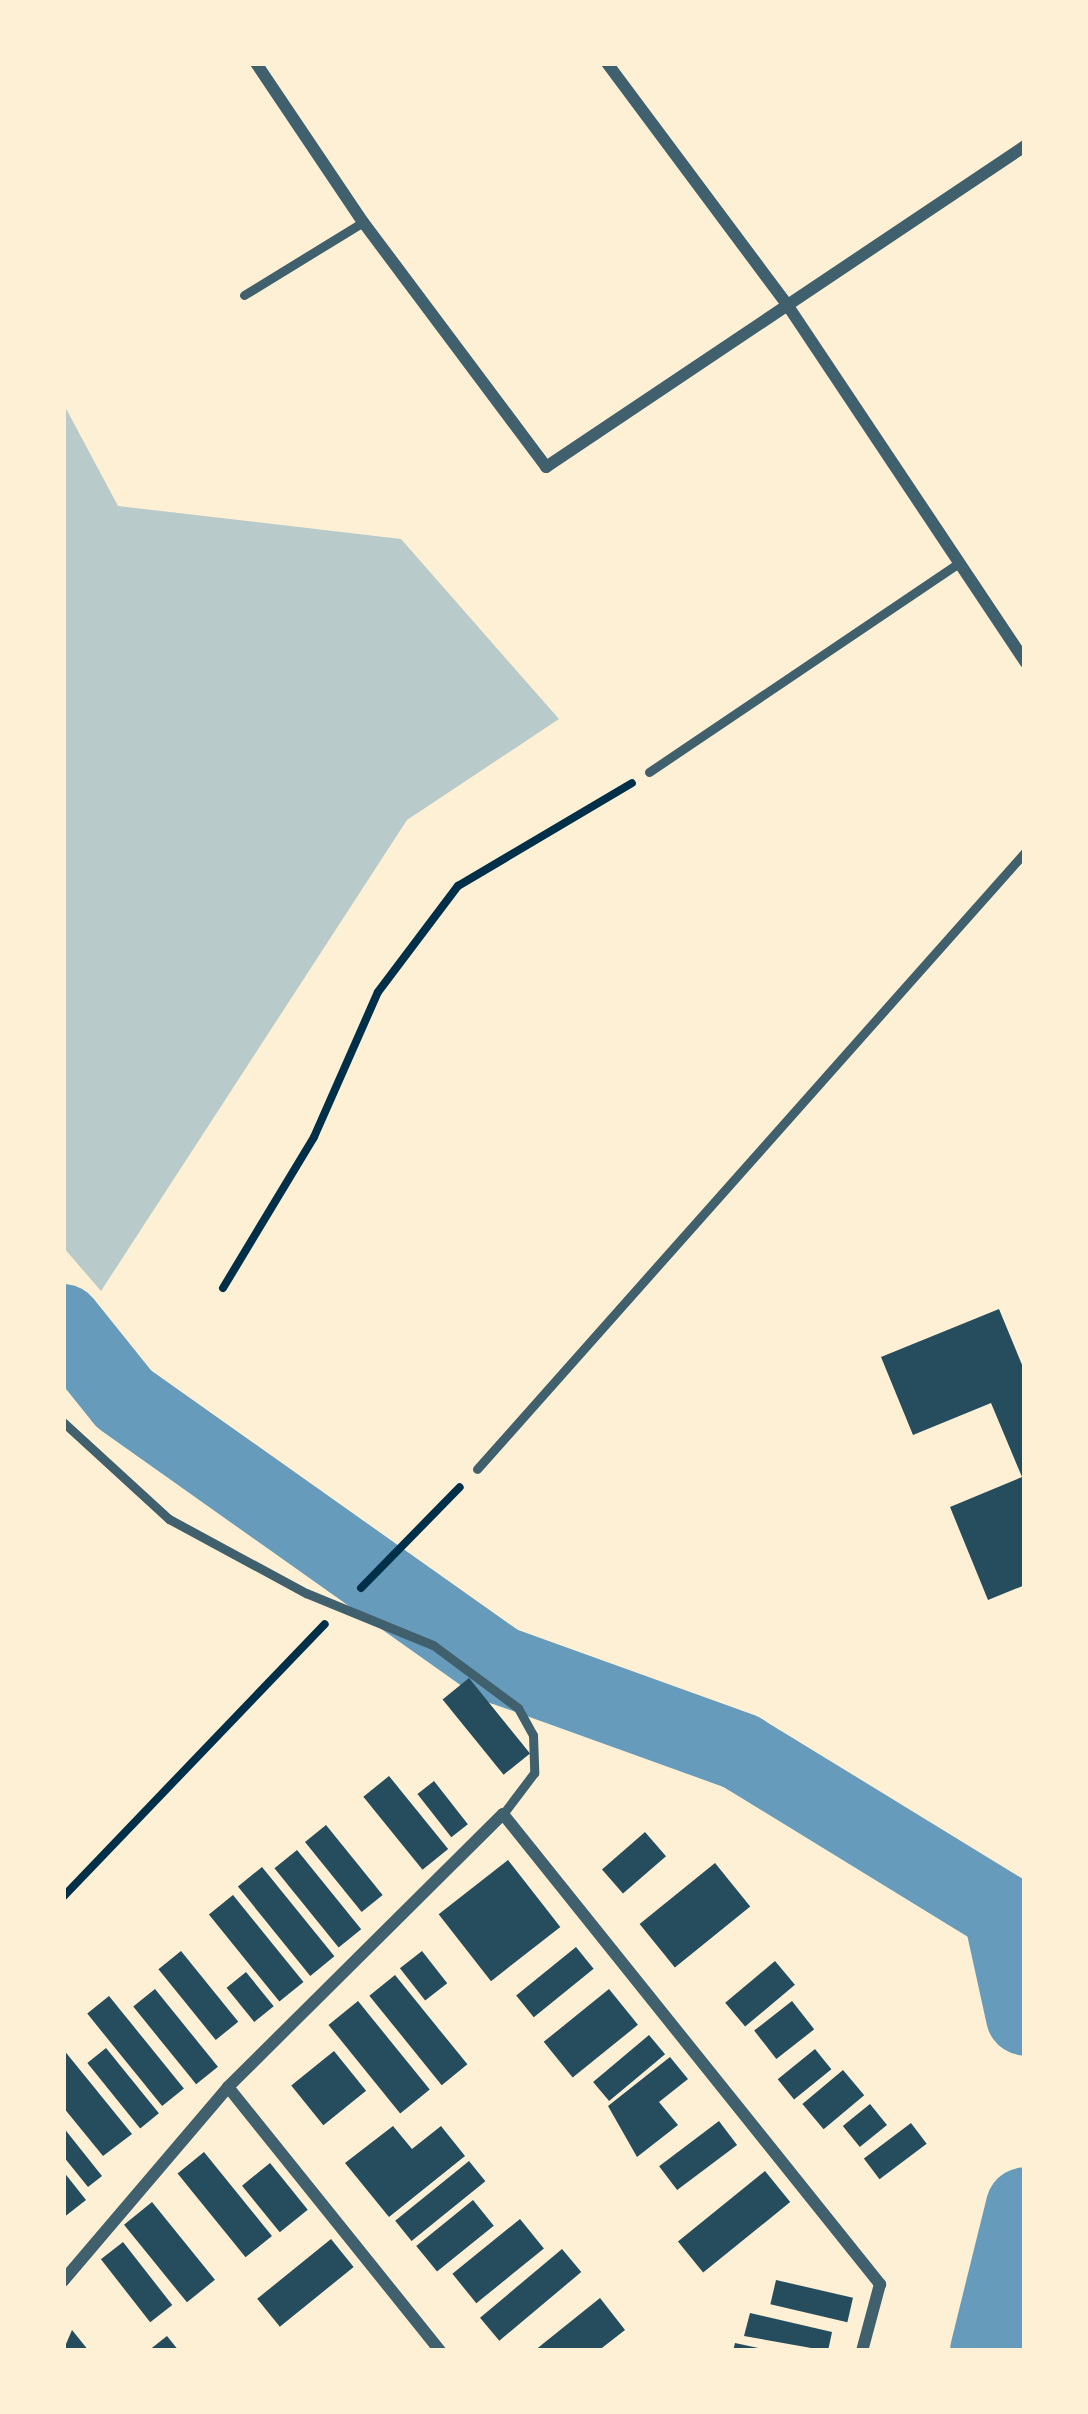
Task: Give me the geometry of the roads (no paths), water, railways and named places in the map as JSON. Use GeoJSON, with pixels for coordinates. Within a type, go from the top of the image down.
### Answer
{"type":"FeatureCollection","features":[{"type":"Feature","properties":{"kind":"street"},"geometry":{"type":"LineString","coordinates":[[256,63],[363,222],[546,467],[1025,146]]}},
{"type":"Feature","properties":{"kind":"street"},"geometry":{"type":"LineString","coordinates":[[607,63],[788,306],[1025,662]]}},
{"type":"Feature","properties":{"kind":"street"},"geometry":{"type":"LineString","coordinates":[[63,2281],[228,2087],[503,1814],[880,2284],[862,2351]]}},
{"type":"Feature","properties":{"kind":"street"},"geometry":{"type":"LineString","coordinates":[[228,2087],[440,2351]]}},
{"type":"Feature","properties":{"kind":"lane"},"geometry":{"type":"LineString","coordinates":[[244,295],[363,222]]}},
{"type":"Feature","properties":{"kind":"lane"},"geometry":{"type":"LineString","coordinates":[[650,772],[960,562]]}},
{"type":"Feature","properties":{"kind":"lane"},"geometry":{"type":"LineString","coordinates":[[478,1468],[1025,852]]}},
{"type":"Feature","properties":{"kind":"lane"},"geometry":{"type":"LineString","coordinates":[[63,1421],[169,1519],[305,1593],[433,1645],[518,1708],[533,1735],[534,1773],[503,1814]]}},
{"type":"Feature","properties":{"kind":"waterway"},"geometry":{"type":"LineString","coordinates":[[63,1323],[124,1399],[500,1665],[741,1752],[1002,1912],[1025,2017]]}},
{"type":"Feature","properties":{"kind":"waterway"},"geometry":{"type":"LineString","coordinates":[[989,2351],[1025,2206]]}}]}
